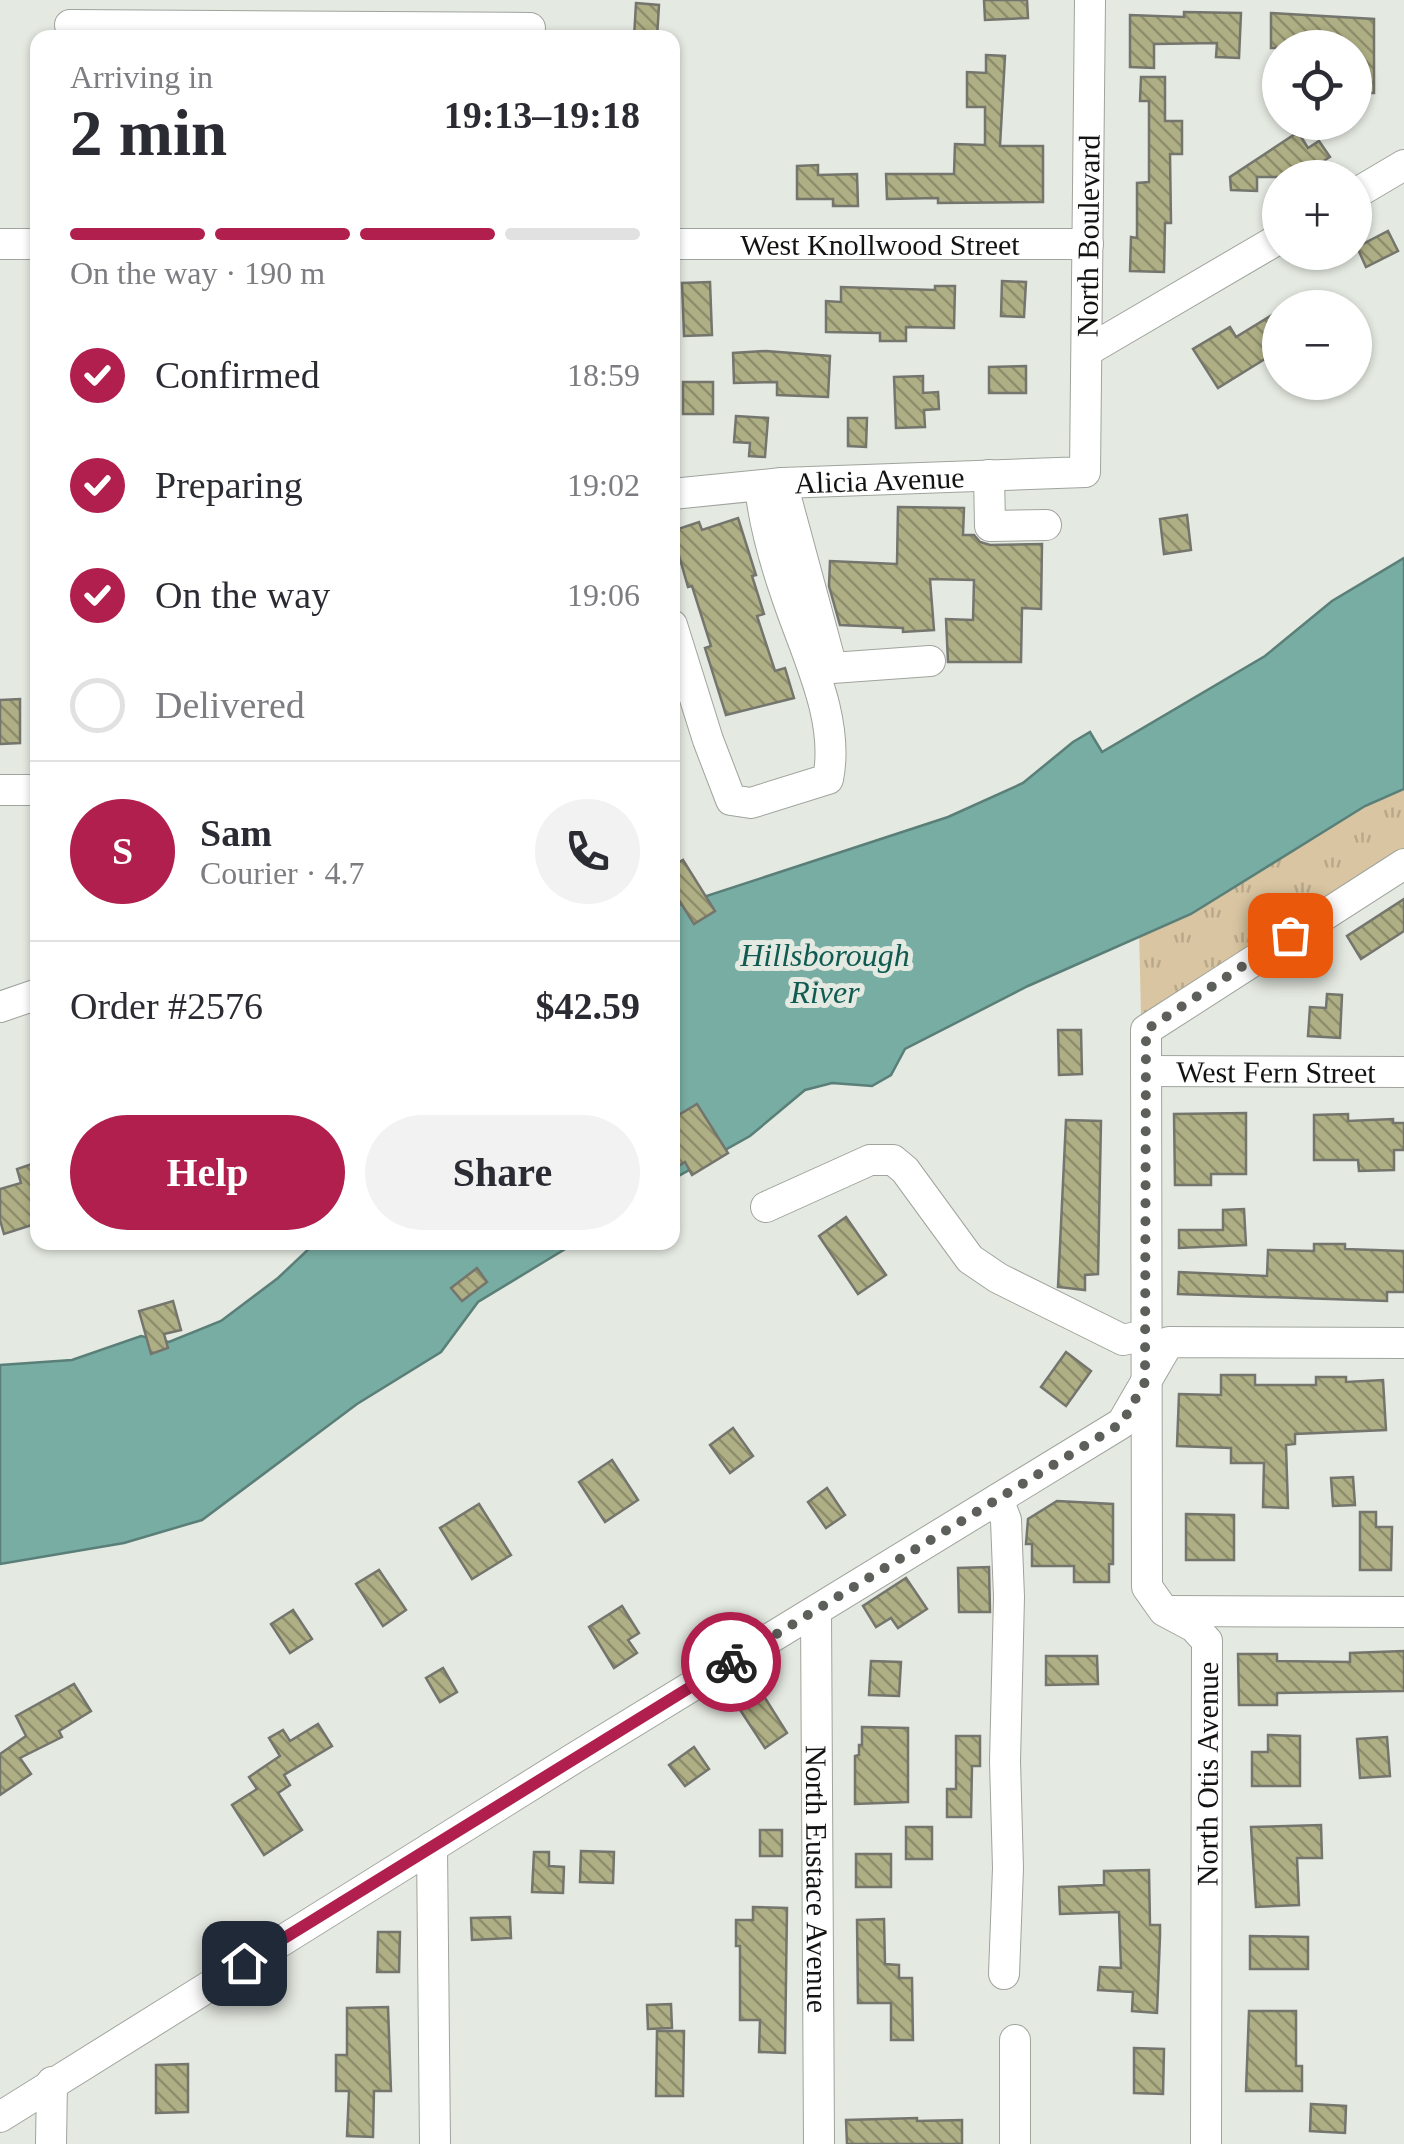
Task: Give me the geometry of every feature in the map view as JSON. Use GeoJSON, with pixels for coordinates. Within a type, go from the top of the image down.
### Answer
{"type":"FeatureCollection","features":[{"type":"Feature","properties":{"kind":"street","name":"North Boulevard"},"geometry":{"type":"LineString","coordinates":[[1085,472],[1090,0]]}},
{"type":"Feature","properties":{"kind":"street"},"geometry":{"type":"LineString","coordinates":[[70,21],[530,28]]}},
{"type":"Feature","properties":{"kind":"street"},"geometry":{"type":"LineString","coordinates":[[1372,184],[1404,165]]}},
{"type":"Feature","properties":{"kind":"street"},"geometry":{"type":"LineString","coordinates":[[0,244],[30,244]]}},
{"type":"Feature","properties":{"kind":"street","name":"West Knollwood Street"},"geometry":{"type":"LineString","coordinates":[[680,244],[1088,244]]}},
{"type":"Feature","properties":{"kind":"street"},"geometry":{"type":"LineString","coordinates":[[1087,351],[1262,249]]}},
{"type":"Feature","properties":{"kind":"street","name":"Alicia Avenue"},"geometry":{"type":"LineString","coordinates":[[680,493],[771,485],[989,487],[1085,472]]}},
{"type":"Feature","properties":{"kind":"street"},"geometry":{"type":"LineString","coordinates":[[680,651],[731,800],[751,803],[828,780],[834,752],[820,692],[772,545],[771,485]]}},
{"type":"Feature","properties":{"kind":"street"},"geometry":{"type":"LineString","coordinates":[[771,485],[832,668],[930,662]]}},
{"type":"Feature","properties":{"kind":"street"},"geometry":{"type":"LineString","coordinates":[[989,487],[990,526],[1046,526]]}},
{"type":"Feature","properties":{"kind":"street"},"geometry":{"type":"LineString","coordinates":[[0,790],[30,790]]}},
{"type":"Feature","properties":{"kind":"street"},"geometry":{"type":"LineString","coordinates":[[1404,864],[1146,1030],[1145,1335],[1146,1586],[1164,1611],[1404,1612]]}},
{"type":"Feature","properties":{"kind":"street"},"geometry":{"type":"LineString","coordinates":[[0,1008],[30,997]]}},
{"type":"Feature","properties":{"kind":"street","name":"West Fern Street"},"geometry":{"type":"LineString","coordinates":[[1146,1071],[1404,1072]]}},
{"type":"Feature","properties":{"kind":"street"},"geometry":{"type":"LineString","coordinates":[[766,1207],[870,1160],[893,1160],[905,1170],[970,1259],[998,1278],[1124,1340],[1145,1335]]}},
{"type":"Feature","properties":{"kind":"street"},"geometry":{"type":"LineString","coordinates":[[0,2117],[1122,1423],[1169,1342],[1404,1343]]}},
{"type":"Feature","properties":{"kind":"street"},"geometry":{"type":"LineString","coordinates":[[998,1499],[1006,1520],[1009,1597],[1004,1974]]}},
{"type":"Feature","properties":{"kind":"street","name":"North Eustace Avenue"},"geometry":{"type":"LineString","coordinates":[[816,1610],[819,2144]]}},
{"type":"Feature","properties":{"kind":"street","name":"North Otis Avenue"},"geometry":{"type":"LineString","coordinates":[[1164,1611],[1194,1627],[1207,1640],[1206,2144]]}},
{"type":"Feature","properties":{"kind":"street"},"geometry":{"type":"LineString","coordinates":[[432,1847],[435,2144]]}},
{"type":"Feature","properties":{"kind":"street"},"geometry":{"type":"LineString","coordinates":[[1015,2040],[1015,2144]]}},
{"type":"Feature","properties":{"kind":"street"},"geometry":{"type":"LineString","coordinates":[[51,2144],[52,2082]]}},
{"type":"Feature","properties":{"kind":"green space"},"geometry":{"type":"Polygon","coordinates":[[[1404,780],[1404,861],[1141,1016],[1139,928],[1404,780]]]}},
{"type":"Feature","properties":{"kind":"water","name":"Hillsborough River"},"geometry":{"type":"Polygon","coordinates":[[[1404,558],[1404,789],[1365,806],[1191,914],[1028,986],[905,1049],[891,1075],[872,1086],[832,1083],[805,1090],[750,1136],[680,1175],[680,905],[948,817],[1023,783],[1090,732],[1102,752],[1265,656],[1332,601],[1404,558]]]}},
{"type":"Feature","properties":{"kind":"water"},"geometry":{"type":"Polygon","coordinates":[[[308,1250],[563,1250],[478,1302],[441,1352],[357,1404],[202,1520],[124,1543],[0,1564],[0,1365],[72,1360],[141,1336],[169,1342],[221,1321],[308,1250]]]}},
{"type":"Feature","properties":{"kind":"building"},"geometry":{"type":"Polygon","coordinates":[[[984,0],[1027,0],[1028,18],[985,20],[984,0]]]}},
{"type":"Feature","properties":{"kind":"building"},"geometry":{"type":"Polygon","coordinates":[[[636,3],[659,5],[657,30],[634,30],[636,3]]]}},
{"type":"Feature","properties":{"kind":"building"},"geometry":{"type":"Polygon","coordinates":[[[1184,12],[1241,13],[1239,58],[1216,57],[1217,43],[1154,44],[1154,68],[1130,67],[1130,15],[1184,17],[1184,12]]]}},
{"type":"Feature","properties":{"kind":"building"},"geometry":{"type":"Polygon","coordinates":[[[1271,13],[1374,19],[1374,93],[1372,30],[1271,30],[1271,13]]]}},
{"type":"Feature","properties":{"kind":"building"},"geometry":{"type":"Polygon","coordinates":[[[986,55],[1005,56],[1000,146],[1043,146],[1043,202],[938,203],[938,198],[887,199],[886,174],[954,174],[955,144],[985,145],[985,107],[967,107],[967,72],[986,73],[986,55]]]}},
{"type":"Feature","properties":{"kind":"building"},"geometry":{"type":"Polygon","coordinates":[[[1141,77],[1165,77],[1165,121],[1182,121],[1182,154],[1170,154],[1171,223],[1165,223],[1164,272],[1130,271],[1131,237],[1137,238],[1137,183],[1149,182],[1149,101],[1140,101],[1141,77]]]}},
{"type":"Feature","properties":{"kind":"building"},"geometry":{"type":"Polygon","coordinates":[[[1286,140],[1303,140],[1308,148],[1319,141],[1330,157],[1262,160],[1257,191],[1231,190],[1230,177],[1286,140]]]}},
{"type":"Feature","properties":{"kind":"building"},"geometry":{"type":"Polygon","coordinates":[[[818,165],[818,175],[857,174],[858,206],[833,206],[833,199],[797,199],[797,166],[818,165]]]}},
{"type":"Feature","properties":{"kind":"building"},"geometry":{"type":"Polygon","coordinates":[[[1388,231],[1398,251],[1372,264],[1372,239],[1388,231]]]}},
{"type":"Feature","properties":{"kind":"building"},"geometry":{"type":"Polygon","coordinates":[[[1002,281],[1026,282],[1024,317],[1001,316],[1002,281]]]}},
{"type":"Feature","properties":{"kind":"building"},"geometry":{"type":"Polygon","coordinates":[[[710,282],[712,335],[684,336],[682,283],[710,282]]]}},
{"type":"Feature","properties":{"kind":"building"},"geometry":{"type":"Polygon","coordinates":[[[935,286],[955,286],[954,328],[906,327],[906,341],[880,341],[880,333],[826,332],[826,301],[841,302],[841,287],[935,290],[935,286]]]}},
{"type":"Feature","properties":{"kind":"building"},"geometry":{"type":"Polygon","coordinates":[[[1262,321],[1262,361],[1218,388],[1193,349],[1230,327],[1236,337],[1262,321]]]}},
{"type":"Feature","properties":{"kind":"building"},"geometry":{"type":"Polygon","coordinates":[[[766,351],[830,356],[828,397],[777,395],[777,382],[734,383],[733,353],[766,351]]]}},
{"type":"Feature","properties":{"kind":"building"},"geometry":{"type":"Polygon","coordinates":[[[1026,366],[1026,393],[989,393],[989,367],[1026,366]]]}},
{"type":"Feature","properties":{"kind":"building"},"geometry":{"type":"Polygon","coordinates":[[[923,376],[923,393],[938,392],[939,409],[924,410],[925,427],[896,428],[894,377],[923,376]]]}},
{"type":"Feature","properties":{"kind":"building"},"geometry":{"type":"Polygon","coordinates":[[[683,382],[713,382],[713,414],[683,414],[683,382]]]}},
{"type":"Feature","properties":{"kind":"building"},"geometry":{"type":"Polygon","coordinates":[[[736,416],[768,418],[765,457],[749,456],[750,443],[734,442],[736,416]]]}},
{"type":"Feature","properties":{"kind":"building"},"geometry":{"type":"Polygon","coordinates":[[[848,418],[867,418],[866,447],[848,446],[848,418]]]}},
{"type":"Feature","properties":{"kind":"building"},"geometry":{"type":"Polygon","coordinates":[[[898,507],[964,508],[963,535],[974,535],[990,545],[1042,544],[1041,609],[1022,608],[1021,662],[948,662],[946,619],[973,620],[974,580],[930,579],[934,630],[903,632],[903,628],[840,625],[829,586],[830,561],[897,564],[898,507]]]}},
{"type":"Feature","properties":{"kind":"building"},"geometry":{"type":"Polygon","coordinates":[[[1187,515],[1191,550],[1164,554],[1160,519],[1187,515]]]}},
{"type":"Feature","properties":{"kind":"building"},"geometry":{"type":"Polygon","coordinates":[[[738,518],[764,614],[757,616],[775,671],[785,668],[794,698],[726,715],[705,648],[711,646],[680,559],[680,528],[699,522],[702,530],[738,518]]]}},
{"type":"Feature","properties":{"kind":"building"},"geometry":{"type":"Polygon","coordinates":[[[20,699],[20,743],[0,744],[0,700],[20,699]]]}},
{"type":"Feature","properties":{"kind":"building"},"geometry":{"type":"Polygon","coordinates":[[[683,860],[715,911],[694,924],[680,902],[683,860]]]}},
{"type":"Feature","properties":{"kind":"building"},"geometry":{"type":"Polygon","coordinates":[[[1404,899],[1404,931],[1361,959],[1347,936],[1404,899]]]}},
{"type":"Feature","properties":{"kind":"building"},"geometry":{"type":"Polygon","coordinates":[[[1327,994],[1342,995],[1340,1038],[1308,1036],[1310,1007],[1326,1008],[1327,994]]]}},
{"type":"Feature","properties":{"kind":"building"},"geometry":{"type":"Polygon","coordinates":[[[1058,1030],[1081,1030],[1082,1074],[1059,1075],[1058,1030]]]}},
{"type":"Feature","properties":{"kind":"building"},"geometry":{"type":"Polygon","coordinates":[[[697,1104],[728,1153],[692,1175],[685,1162],[680,1165],[680,1114],[697,1104]]]}},
{"type":"Feature","properties":{"kind":"building"},"geometry":{"type":"Polygon","coordinates":[[[1246,1113],[1246,1174],[1211,1174],[1211,1185],[1175,1185],[1174,1114],[1246,1113]]]}},
{"type":"Feature","properties":{"kind":"building"},"geometry":{"type":"Polygon","coordinates":[[[1348,1114],[1348,1121],[1393,1119],[1393,1123],[1404,1123],[1404,1150],[1394,1150],[1394,1170],[1359,1171],[1358,1160],[1314,1160],[1314,1115],[1348,1114]]]}},
{"type":"Feature","properties":{"kind":"building"},"geometry":{"type":"Polygon","coordinates":[[[1066,1120],[1101,1121],[1098,1274],[1085,1275],[1085,1290],[1058,1287],[1066,1120]]]}},
{"type":"Feature","properties":{"kind":"building"},"geometry":{"type":"Polygon","coordinates":[[[30,1165],[30,1226],[4,1234],[0,1189],[21,1183],[17,1169],[30,1165]]]}},
{"type":"Feature","properties":{"kind":"building"},"geometry":{"type":"Polygon","coordinates":[[[1244,1209],[1246,1245],[1179,1248],[1179,1230],[1223,1230],[1223,1210],[1244,1209]]]}},
{"type":"Feature","properties":{"kind":"building"},"geometry":{"type":"Polygon","coordinates":[[[846,1217],[886,1275],[858,1294],[819,1236],[846,1217]]]}},
{"type":"Feature","properties":{"kind":"building"},"geometry":{"type":"Polygon","coordinates":[[[1314,1244],[1404,1251],[1404,1292],[1387,1292],[1387,1301],[1178,1294],[1179,1272],[1267,1276],[1268,1250],[1314,1251],[1314,1244]]]}},
{"type":"Feature","properties":{"kind":"building"},"geometry":{"type":"Polygon","coordinates":[[[477,1268],[487,1282],[462,1301],[451,1288],[477,1268]]]}},
{"type":"Feature","properties":{"kind":"building"},"geometry":{"type":"Polygon","coordinates":[[[173,1301],[181,1330],[164,1334],[168,1348],[151,1354],[139,1311],[173,1301]]]}},
{"type":"Feature","properties":{"kind":"building"},"geometry":{"type":"Polygon","coordinates":[[[1066,1352],[1091,1371],[1066,1406],[1041,1387],[1066,1352]]]}},
{"type":"Feature","properties":{"kind":"building"},"geometry":{"type":"Polygon","coordinates":[[[1221,1375],[1255,1375],[1255,1385],[1316,1385],[1316,1377],[1346,1377],[1346,1382],[1383,1380],[1386,1430],[1295,1434],[1295,1444],[1286,1445],[1288,1508],[1263,1507],[1264,1463],[1231,1463],[1231,1448],[1177,1446],[1179,1394],[1221,1395],[1221,1375]]]}},
{"type":"Feature","properties":{"kind":"building"},"geometry":{"type":"Polygon","coordinates":[[[733,1428],[753,1456],[730,1473],[710,1445],[733,1428]]]}},
{"type":"Feature","properties":{"kind":"building"},"geometry":{"type":"Polygon","coordinates":[[[612,1460],[638,1500],[605,1522],[579,1482],[612,1460]]]}},
{"type":"Feature","properties":{"kind":"building"},"geometry":{"type":"Polygon","coordinates":[[[1353,1477],[1355,1505],[1333,1506],[1331,1478],[1353,1477]]]}},
{"type":"Feature","properties":{"kind":"building"},"geometry":{"type":"Polygon","coordinates":[[[827,1488],[845,1515],[826,1528],[808,1502],[827,1488]]]}},
{"type":"Feature","properties":{"kind":"building"},"geometry":{"type":"Polygon","coordinates":[[[1057,1501],[1113,1504],[1113,1564],[1109,1564],[1109,1582],[1074,1582],[1074,1566],[1032,1566],[1032,1544],[1026,1544],[1028,1519],[1057,1501]]]}},
{"type":"Feature","properties":{"kind":"building"},"geometry":{"type":"Polygon","coordinates":[[[479,1504],[511,1555],[472,1579],[440,1528],[479,1504]]]}},
{"type":"Feature","properties":{"kind":"building"},"geometry":{"type":"Polygon","coordinates":[[[1360,1512],[1376,1512],[1376,1527],[1392,1527],[1391,1570],[1360,1570],[1360,1512]]]}},
{"type":"Feature","properties":{"kind":"building"},"geometry":{"type":"Polygon","coordinates":[[[1186,1514],[1234,1515],[1234,1560],[1186,1560],[1186,1514]]]}},
{"type":"Feature","properties":{"kind":"building"},"geometry":{"type":"Polygon","coordinates":[[[989,1567],[990,1612],[959,1612],[958,1568],[989,1567]]]}},
{"type":"Feature","properties":{"kind":"building"},"geometry":{"type":"Polygon","coordinates":[[[379,1570],[406,1610],[383,1626],[356,1584],[379,1570]]]}},
{"type":"Feature","properties":{"kind":"building"},"geometry":{"type":"Polygon","coordinates":[[[906,1578],[927,1609],[898,1628],[891,1618],[876,1627],[863,1606],[906,1578]]]}},
{"type":"Feature","properties":{"kind":"building"},"geometry":{"type":"Polygon","coordinates":[[[622,1606],[639,1633],[628,1640],[637,1653],[614,1668],[589,1627],[622,1606]]]}},
{"type":"Feature","properties":{"kind":"building"},"geometry":{"type":"Polygon","coordinates":[[[293,1610],[312,1639],[290,1653],[271,1624],[293,1610]]]}},
{"type":"Feature","properties":{"kind":"building"},"geometry":{"type":"Polygon","coordinates":[[[1404,1651],[1404,1691],[1277,1693],[1277,1705],[1239,1705],[1238,1654],[1277,1654],[1277,1661],[1350,1662],[1350,1653],[1404,1651]]]}},
{"type":"Feature","properties":{"kind":"building"},"geometry":{"type":"Polygon","coordinates":[[[1046,1656],[1097,1656],[1098,1684],[1046,1685],[1046,1656]]]}},
{"type":"Feature","properties":{"kind":"building"},"geometry":{"type":"Polygon","coordinates":[[[871,1661],[901,1662],[899,1696],[869,1695],[871,1661]]]}},
{"type":"Feature","properties":{"kind":"building"},"geometry":{"type":"Polygon","coordinates":[[[443,1668],[457,1692],[440,1702],[426,1678],[443,1668]]]}},
{"type":"Feature","properties":{"kind":"building"},"geometry":{"type":"Polygon","coordinates":[[[74,1684],[91,1711],[59,1731],[62,1737],[20,1758],[31,1774],[0,1795],[0,1754],[26,1736],[16,1716],[74,1684]]]}},
{"type":"Feature","properties":{"kind":"building"},"geometry":{"type":"Polygon","coordinates":[[[760,1690],[787,1733],[765,1748],[737,1705],[760,1690]]]}},
{"type":"Feature","properties":{"kind":"building"},"geometry":{"type":"Polygon","coordinates":[[[318,1724],[332,1746],[284,1775],[290,1785],[278,1793],[302,1830],[264,1855],[232,1805],[257,1789],[249,1777],[280,1756],[269,1738],[283,1730],[290,1741],[318,1724]]]}},
{"type":"Feature","properties":{"kind":"building"},"geometry":{"type":"Polygon","coordinates":[[[862,1727],[908,1728],[908,1802],[855,1804],[855,1756],[862,1745],[862,1727]]]}},
{"type":"Feature","properties":{"kind":"building"},"geometry":{"type":"Polygon","coordinates":[[[1268,1735],[1300,1736],[1300,1786],[1252,1786],[1252,1752],[1268,1752],[1268,1735]]]}},
{"type":"Feature","properties":{"kind":"building"},"geometry":{"type":"Polygon","coordinates":[[[956,1736],[980,1736],[980,1766],[972,1766],[971,1817],[947,1817],[947,1789],[956,1789],[956,1736]]]}},
{"type":"Feature","properties":{"kind":"building"},"geometry":{"type":"Polygon","coordinates":[[[1387,1737],[1390,1776],[1360,1778],[1357,1739],[1387,1737]]]}},
{"type":"Feature","properties":{"kind":"building"},"geometry":{"type":"Polygon","coordinates":[[[694,1747],[709,1769],[685,1786],[669,1765],[694,1747]]]}},
{"type":"Feature","properties":{"kind":"building"},"geometry":{"type":"Polygon","coordinates":[[[1321,1825],[1322,1858],[1297,1858],[1299,1905],[1256,1907],[1251,1827],[1321,1825]]]}},
{"type":"Feature","properties":{"kind":"building"},"geometry":{"type":"Polygon","coordinates":[[[906,1827],[932,1827],[932,1859],[906,1859],[906,1827]]]}},
{"type":"Feature","properties":{"kind":"building"},"geometry":{"type":"Polygon","coordinates":[[[760,1830],[782,1830],[782,1856],[760,1856],[760,1830]]]}},
{"type":"Feature","properties":{"kind":"building"},"geometry":{"type":"Polygon","coordinates":[[[581,1851],[614,1852],[613,1883],[580,1882],[581,1851]]]}},
{"type":"Feature","properties":{"kind":"building"},"geometry":{"type":"Polygon","coordinates":[[[534,1852],[549,1852],[549,1866],[564,1867],[563,1893],[532,1892],[534,1852]]]}},
{"type":"Feature","properties":{"kind":"building"},"geometry":{"type":"Polygon","coordinates":[[[856,1854],[891,1854],[891,1887],[856,1887],[856,1854]]]}},
{"type":"Feature","properties":{"kind":"building"},"geometry":{"type":"Polygon","coordinates":[[[1149,1870],[1150,1925],[1160,1925],[1157,2013],[1132,2011],[1133,1992],[1098,1990],[1100,1967],[1121,1968],[1119,1912],[1060,1914],[1059,1887],[1104,1885],[1104,1871],[1149,1870]]]}},
{"type":"Feature","properties":{"kind":"building"},"geometry":{"type":"Polygon","coordinates":[[[753,1907],[787,1908],[785,2053],[759,2052],[760,2020],[740,2020],[736,1920],[753,1920],[753,1907]]]}},
{"type":"Feature","properties":{"kind":"building"},"geometry":{"type":"Polygon","coordinates":[[[510,1917],[511,1938],[472,1940],[471,1918],[510,1917]]]}},
{"type":"Feature","properties":{"kind":"building"},"geometry":{"type":"Polygon","coordinates":[[[884,1919],[885,1964],[899,1965],[899,1978],[912,1978],[913,2040],[891,2040],[891,2003],[858,2003],[857,1920],[884,1919]]]}},
{"type":"Feature","properties":{"kind":"building"},"geometry":{"type":"Polygon","coordinates":[[[378,1932],[400,1932],[399,1972],[377,1972],[378,1932]]]}},
{"type":"Feature","properties":{"kind":"building"},"geometry":{"type":"Polygon","coordinates":[[[1250,1936],[1308,1937],[1308,1969],[1250,1969],[1250,1936]]]}},
{"type":"Feature","properties":{"kind":"building"},"geometry":{"type":"Polygon","coordinates":[[[671,2004],[672,2028],[648,2029],[647,2005],[671,2004]]]}},
{"type":"Feature","properties":{"kind":"building"},"geometry":{"type":"Polygon","coordinates":[[[388,2007],[391,2091],[374,2091],[373,2137],[347,2136],[349,2091],[336,2091],[336,2055],[347,2055],[347,2008],[388,2007]]]}},
{"type":"Feature","properties":{"kind":"building"},"geometry":{"type":"Polygon","coordinates":[[[1249,2011],[1296,2011],[1296,2066],[1302,2066],[1302,2091],[1246,2091],[1249,2011]]]}},
{"type":"Feature","properties":{"kind":"building"},"geometry":{"type":"Polygon","coordinates":[[[657,2031],[684,2031],[683,2096],[656,2096],[657,2031]]]}},
{"type":"Feature","properties":{"kind":"building"},"geometry":{"type":"Polygon","coordinates":[[[1134,2048],[1164,2049],[1163,2094],[1134,2093],[1134,2048]]]}},
{"type":"Feature","properties":{"kind":"building"},"geometry":{"type":"Polygon","coordinates":[[[188,2064],[188,2112],[156,2113],[156,2065],[188,2064]]]}},
{"type":"Feature","properties":{"kind":"building"},"geometry":{"type":"Polygon","coordinates":[[[1311,2104],[1346,2106],[1345,2133],[1310,2131],[1311,2104]]]}},
{"type":"Feature","properties":{"kind":"building"},"geometry":{"type":"Polygon","coordinates":[[[846,2120],[962,2120],[962,2144],[847,2144],[846,2120]]]}},
{"type":"Feature","properties":{"kind":"way so far"},"geometry":{"type":"LineString","coordinates":[[731,1662],[1122,1423],[1145,1382],[1146,1030],[1290,935]]}},
{"type":"Feature","properties":{"kind":"route"},"geometry":{"type":"LineString","coordinates":[[244,1963],[731,1662]]}}]}
